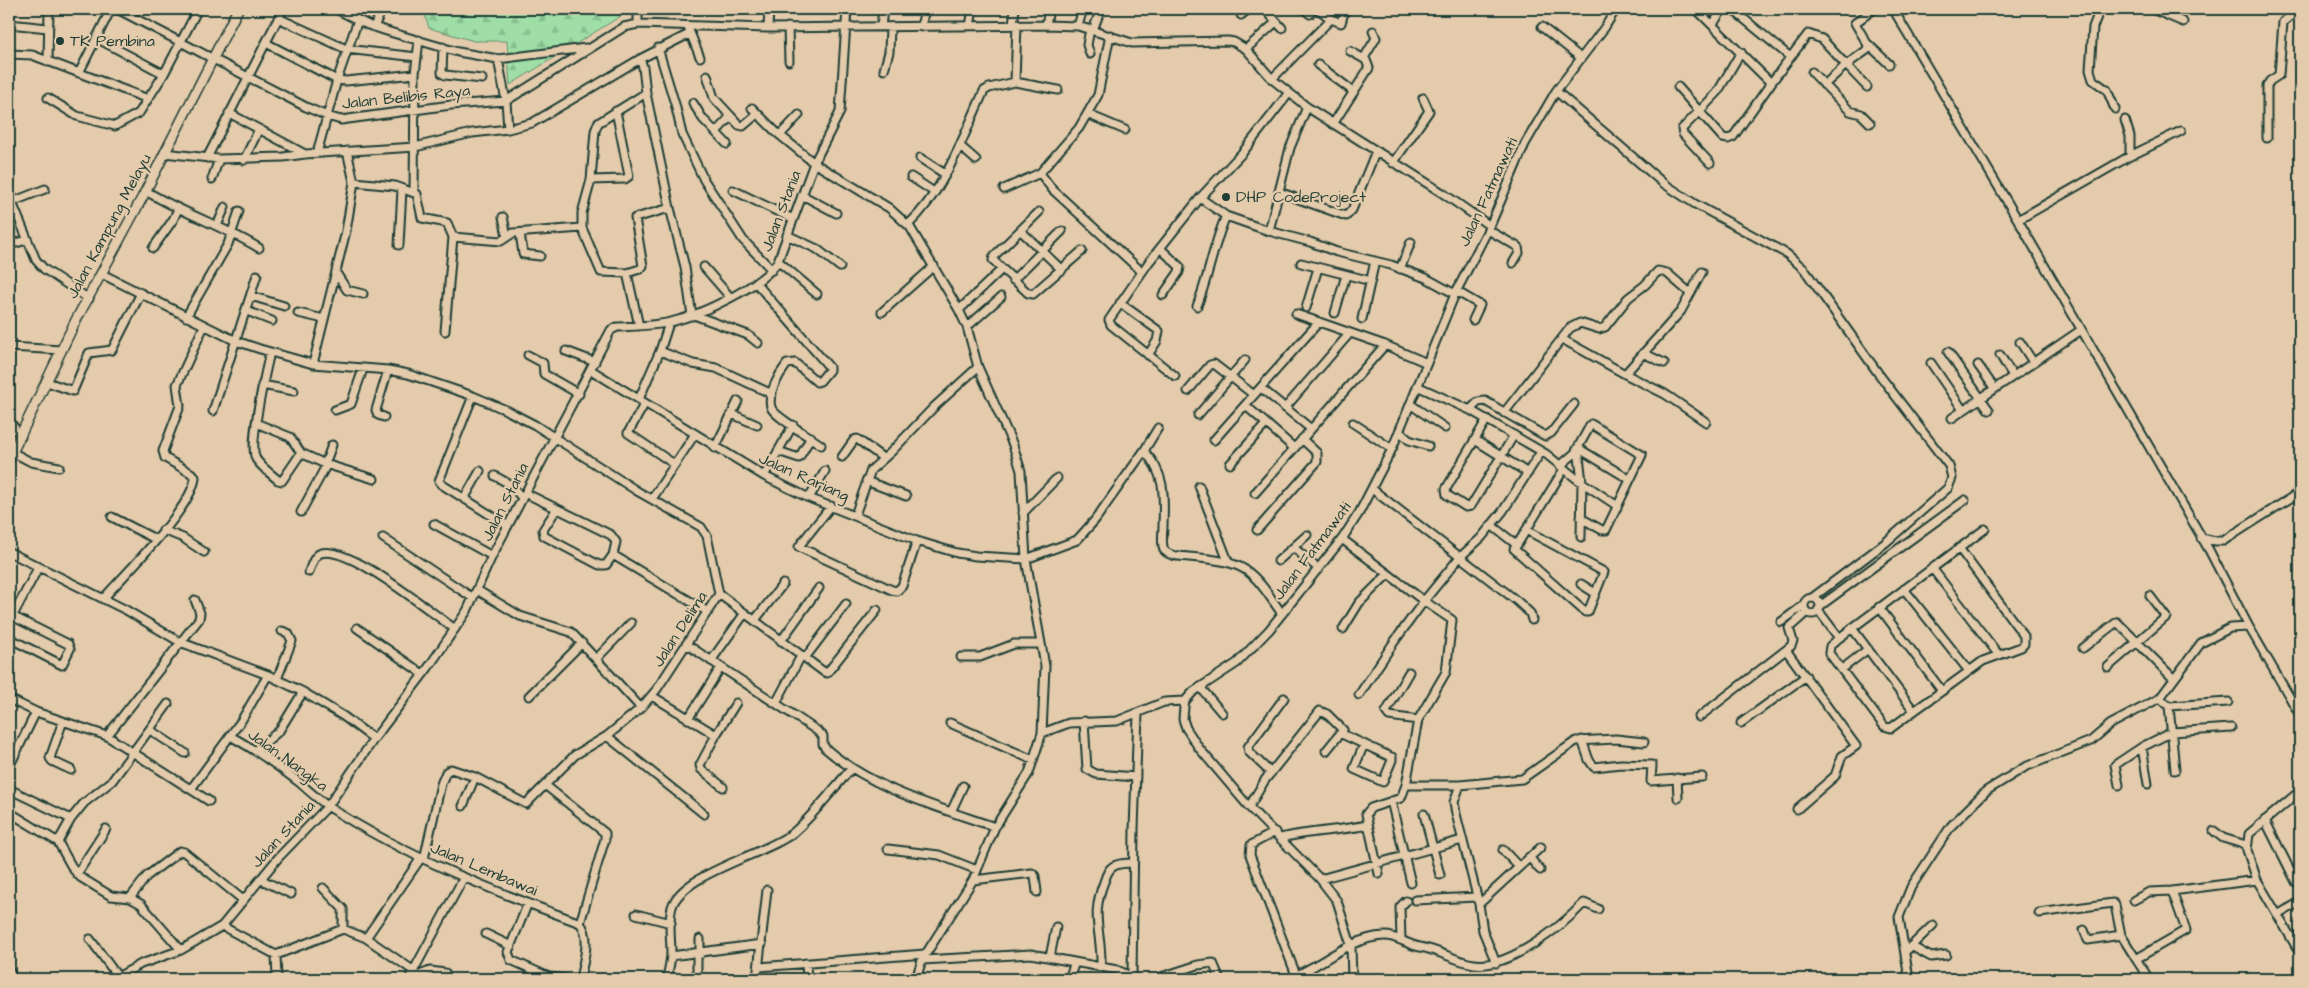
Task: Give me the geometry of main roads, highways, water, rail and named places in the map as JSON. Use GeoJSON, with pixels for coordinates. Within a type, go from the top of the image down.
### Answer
{"type":"FeatureCollection","features":[{"type":"Feature","properties":{"kind":"main road","name":"Jalan Kampung Melayu"},"geometry":{"type":"LineString","coordinates":[[10,455],[21,437],[62,350],[146,191],[238,9]]}},
{"type":"Feature","properties":{"kind":"place","name":"TK Pembina"},"geometry":{"type":"Point","coordinates":[60,41]}},
{"type":"Feature","properties":{"kind":"place","name":"DHP CodeProject"},"geometry":{"type":"Point","coordinates":[1226,197]}}]}
